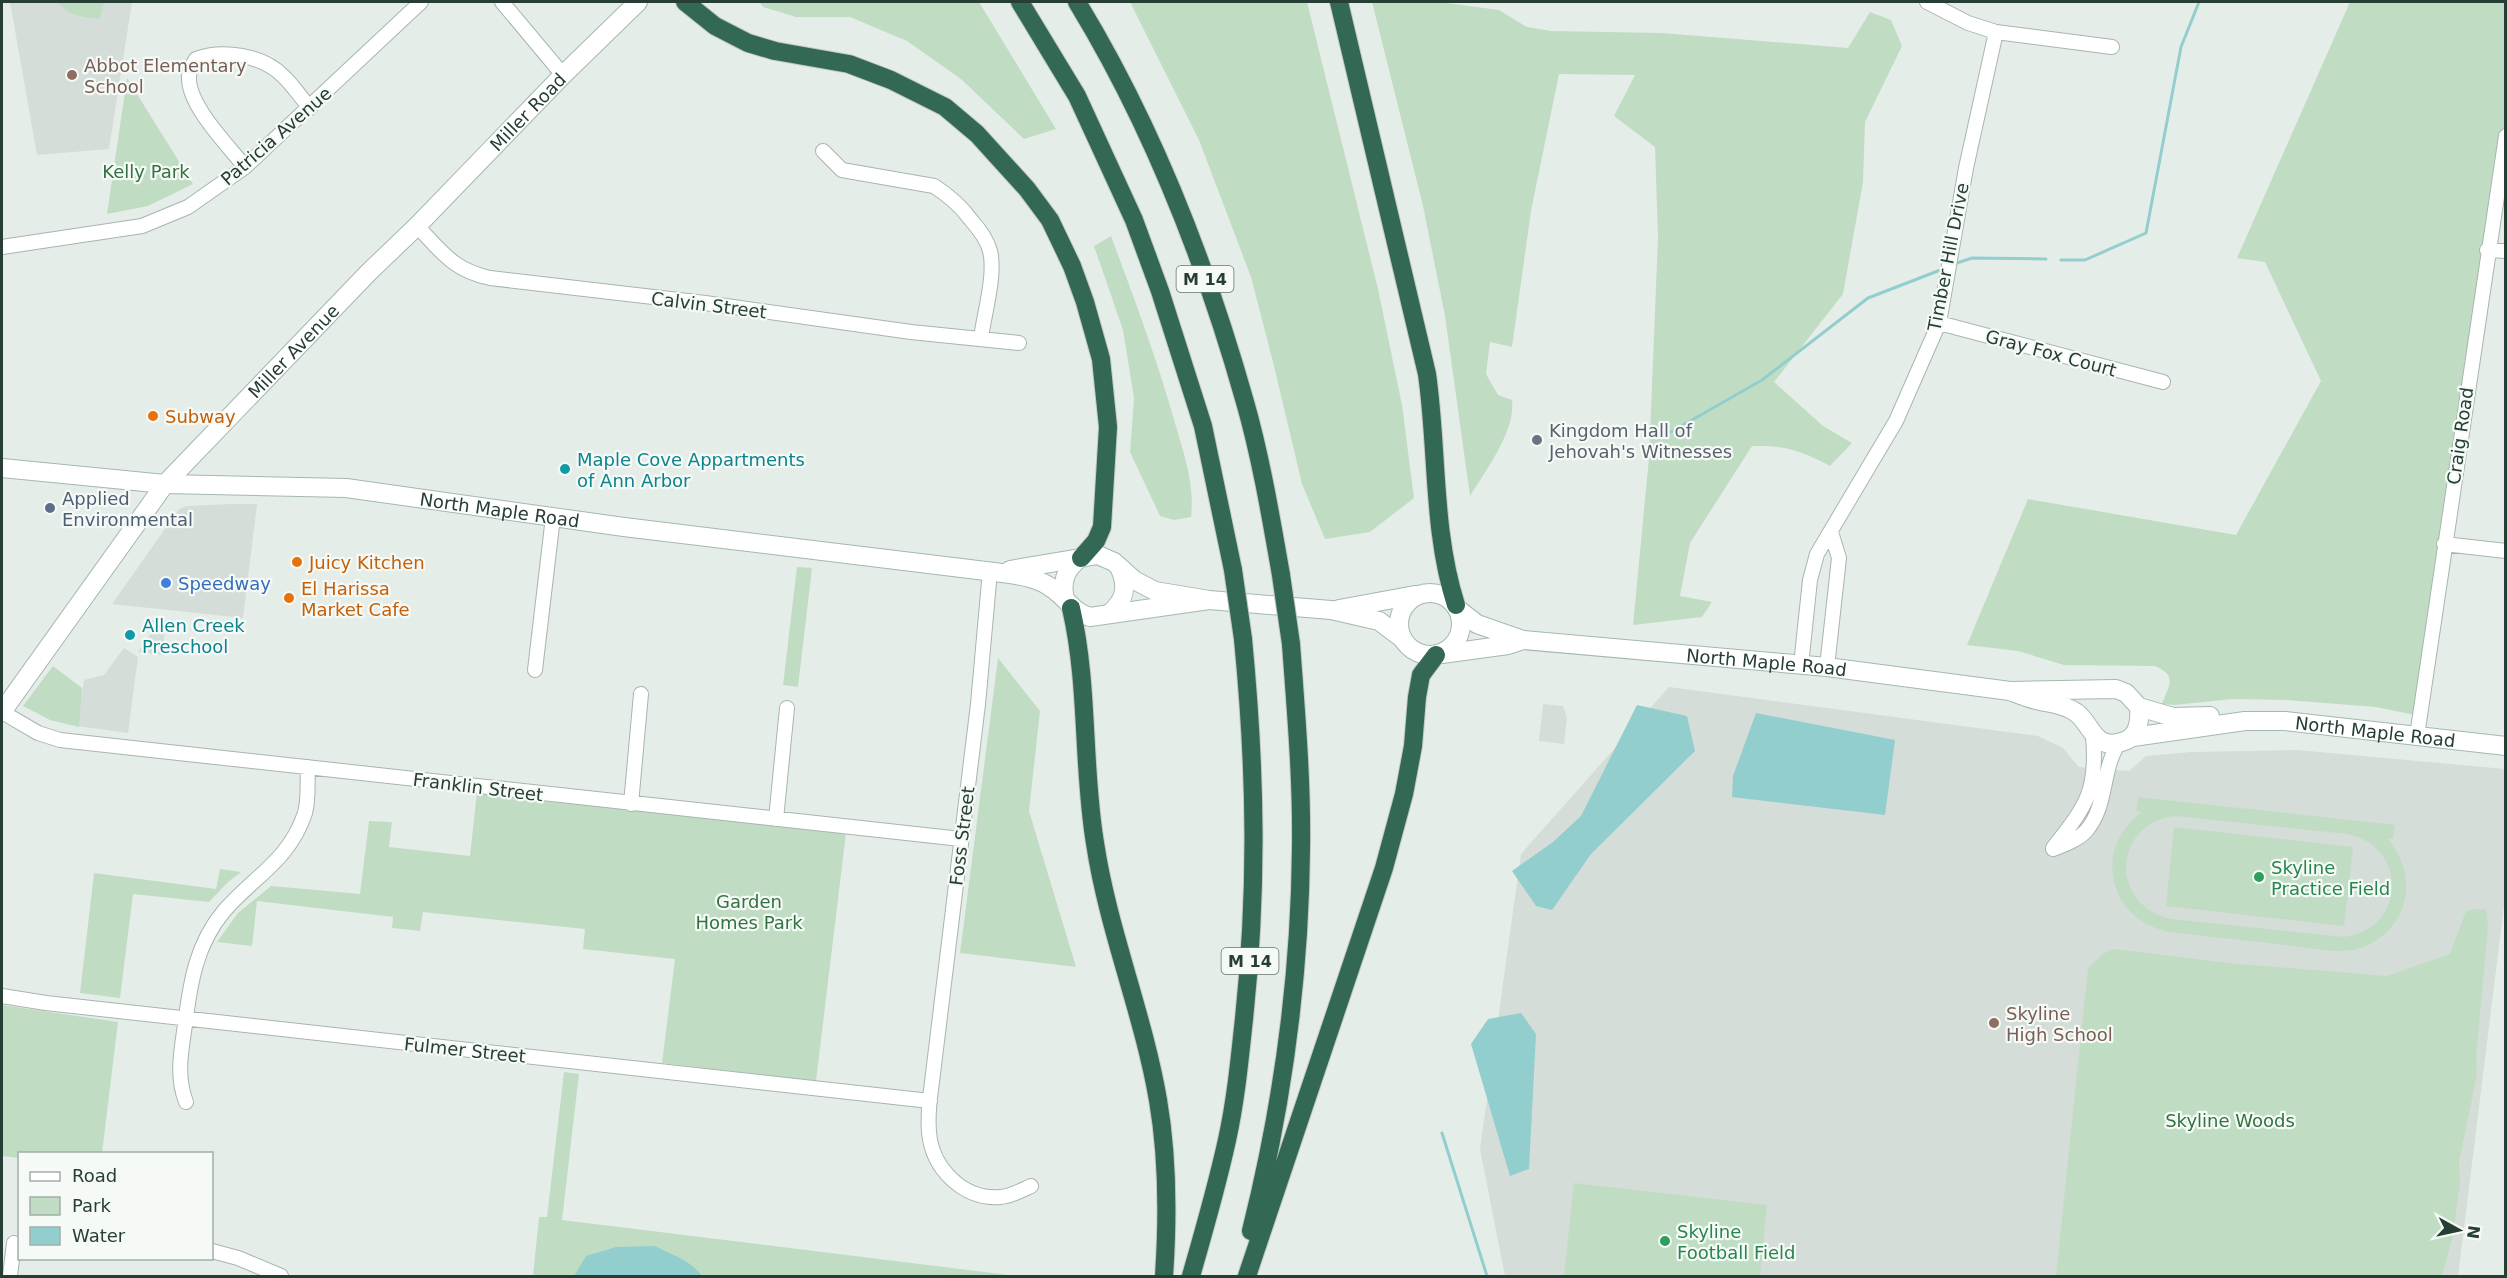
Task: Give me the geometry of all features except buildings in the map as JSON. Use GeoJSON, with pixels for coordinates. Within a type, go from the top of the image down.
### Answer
{"type":"FeatureCollection","features":[{"type":"Feature","properties":{"kind":"highway"},"geometry":{"type":"LineString","coordinates":[[685,2],[714,26],[748,43],[775,51],[849,64],[891,80],[945,107],[977,134],[1050,220],[1072,266],[1095,334],[1101,359],[1108,427],[1102,527],[1096,541],[1080,558]]}},
{"type":"Feature","properties":{"kind":"highway","name":"M 14"},"geometry":{"type":"LineString","coordinates":[[1020,2],[1077,96],[1134,220],[1160,291],[1203,426],[1233,570],[1243,639],[1254,782],[1255,858],[1252,940],[1238,1075],[1227,1139],[1191,1276]]}},
{"type":"Feature","properties":{"kind":"highway","name":"M 14"},"geometry":{"type":"LineString","coordinates":[[1077,2],[1140,119],[1172,193],[1212,300],[1246,404],[1281,575],[1291,644],[1299,753],[1301,848],[1293,994],[1279,1096],[1262,1184],[1240,1276]]}},
{"type":"Feature","properties":{"kind":"highway"},"geometry":{"type":"LineString","coordinates":[[1339,2],[1427,374],[1433,414],[1443,561],[1457,608]]}},
{"type":"Feature","properties":{"kind":"highway"},"geometry":{"type":"LineString","coordinates":[[1068,604],[1081,653],[1088,783],[1095,843],[1158,1099],[1166,1176],[1167,1225],[1164,1276]]}},
{"type":"Feature","properties":{"kind":"highway"},"geometry":{"type":"LineString","coordinates":[[1247,1276],[1384,868],[1404,794],[1413,746],[1421,675],[1438,654]]}},
{"type":"Feature","properties":{"kind":"main road","name":"Miller Road"},"geometry":{"type":"LineString","coordinates":[[417,226],[563,75],[638,2]]}},
{"type":"Feature","properties":{"kind":"main road","name":"Miller Avenue"},"geometry":{"type":"LineString","coordinates":[[2,712],[165,484],[369,272],[417,226]]}},
{"type":"Feature","properties":{"kind":"main road","name":"North Maple Road"},"geometry":{"type":"LineString","coordinates":[[2,468],[165,484],[346,488],[553,517],[992,572],[1037,580],[1068,604],[1090,617],[1209,600]]}},
{"type":"Feature","properties":{"kind":"main road","name":"North Maple Road"},"geometry":{"type":"LineString","coordinates":[[992,572],[1098,555],[1107,558],[1143,586],[1155,591],[1209,600],[1331,610],[1379,621],[1403,639]]}},
{"type":"Feature","properties":{"kind":"main road"},"geometry":{"type":"LineString","coordinates":[[1068,604],[1063,581],[1071,565],[1080,558]]}},
{"type":"Feature","properties":{"kind":"main road"},"geometry":{"type":"LineString","coordinates":[[1110,613],[1123,598],[1124,578],[1120,569]]}},
{"type":"Feature","properties":{"kind":"main road"},"geometry":{"type":"LineString","coordinates":[[1428,592],[1438,593],[1448,597],[1457,608],[1462,619],[1459,636],[1455,644],[1438,654],[1417,652],[1403,639],[1399,619],[1409,601],[1417,595],[1428,592]]}},
{"type":"Feature","properties":{"kind":"main road","name":"North Maple Road"},"geometry":{"type":"LineString","coordinates":[[1331,610],[1417,595]]}},
{"type":"Feature","properties":{"kind":"main road","name":"North Maple Road"},"geometry":{"type":"LineString","coordinates":[[1457,608],[1477,624],[1523,640],[1801,665],[2010,691],[2097,691]]}},
{"type":"Feature","properties":{"kind":"main road","name":"North Maple Road"},"geometry":{"type":"LineString","coordinates":[[1438,654],[1508,645],[1523,640]]}},
{"type":"Feature","properties":{"kind":"main road"},"geometry":{"type":"LineString","coordinates":[[2116,689],[2126,693],[2139,707],[2140,717],[2126,740],[2103,741],[2089,728],[2088,704],[2097,691],[2116,689]]}},
{"type":"Feature","properties":{"kind":"main road","name":"North Maple Road"},"geometry":{"type":"LineString","coordinates":[[2010,691],[2072,710],[2089,728]]}},
{"type":"Feature","properties":{"kind":"main road","name":"North Maple Road"},"geometry":{"type":"LineString","coordinates":[[2139,707],[2173,717],[2214,716],[2245,721]]}},
{"type":"Feature","properties":{"kind":"main road","name":"North Maple Road"},"geometry":{"type":"LineString","coordinates":[[2126,740],[2245,721],[2285,721],[2505,746]]}},
{"type":"Feature","properties":{"kind":"street","name":"Patricia Avenue"},"geometry":{"type":"LineString","coordinates":[[2,247],[142,226],[188,207],[245,167],[421,2]]}},
{"type":"Feature","properties":{"kind":"street"},"geometry":{"type":"LineString","coordinates":[[502,2],[563,75]]}},
{"type":"Feature","properties":{"kind":"street"},"geometry":{"type":"LineString","coordinates":[[1927,2],[1968,23],[1996,32],[2112,47]]}},
{"type":"Feature","properties":{"kind":"street","name":"Timber Hill Drive"},"geometry":{"type":"LineString","coordinates":[[1801,665],[1810,580],[1817,554],[1896,421],[1939,323],[1966,168],[1996,32]]}},
{"type":"Feature","properties":{"kind":"street"},"geometry":{"type":"LineString","coordinates":[[245,167],[197,105],[189,88],[189,73],[196,59],[211,53],[229,53],[264,63],[282,74],[310,108]]}},
{"type":"Feature","properties":{"kind":"street","name":"Craig Road"},"geometry":{"type":"LineString","coordinates":[[2417,736],[2505,136]]}},
{"type":"Feature","properties":{"kind":"street"},"geometry":{"type":"LineString","coordinates":[[823,151],[842,170],[934,186],[946,193],[966,213],[982,234],[990,251],[990,279],[981,338]]}},
{"type":"Feature","properties":{"kind":"street","name":"Calvin Street"},"geometry":{"type":"LineString","coordinates":[[417,226],[454,265],[474,275],[1019,344]]}},
{"type":"Feature","properties":{"kind":"street"},"geometry":{"type":"LineString","coordinates":[[2487,250],[2505,251]]}},
{"type":"Feature","properties":{"kind":"street","name":"Gray Fox Court"},"geometry":{"type":"LineString","coordinates":[[1939,323],[2163,382]]}},
{"type":"Feature","properties":{"kind":"street"},"geometry":{"type":"LineString","coordinates":[[535,670],[553,517]]}},
{"type":"Feature","properties":{"kind":"street"},"geometry":{"type":"LineString","coordinates":[[1827,668],[1839,558],[1831,532]]}},
{"type":"Feature","properties":{"kind":"street"},"geometry":{"type":"LineString","coordinates":[[2444,544],[2505,551]]}},
{"type":"Feature","properties":{"kind":"street","name":"Foss Street"},"geometry":{"type":"LineString","coordinates":[[992,572],[930,1101],[929,1133],[938,1162],[965,1190],[980,1197],[1003,1197],[1031,1186]]}},
{"type":"Feature","properties":{"kind":"street"},"geometry":{"type":"LineString","coordinates":[[631,804],[641,694]]}},
{"type":"Feature","properties":{"kind":"street"},"geometry":{"type":"LineString","coordinates":[[776,819],[787,708]]}},
{"type":"Feature","properties":{"kind":"street","name":"Franklin Street"},"geometry":{"type":"LineString","coordinates":[[2,712],[38,733],[60,740],[961,839]]}},
{"type":"Feature","properties":{"kind":"street"},"geometry":{"type":"LineString","coordinates":[[2089,728],[2095,760],[2088,799],[2053,849],[2086,832],[2104,791],[2108,762],[2126,740]]}},
{"type":"Feature","properties":{"kind":"street"},"geometry":{"type":"LineString","coordinates":[[186,1102],[178,1072],[195,962],[224,910],[275,863],[294,837],[305,811],[308,767]]}},
{"type":"Feature","properties":{"kind":"street","name":"Fulmer Street"},"geometry":{"type":"LineString","coordinates":[[2,996],[46,1003],[930,1101]]}},
{"type":"Feature","properties":{"kind":"street"},"geometry":{"type":"LineString","coordinates":[[10,1276],[12,1243]]}},
{"type":"Feature","properties":{"kind":"street"},"geometry":{"type":"LineString","coordinates":[[213,1251],[238,1258],[281,1276]]}},
{"type":"Feature","properties":{"kind":"shaded area","name":"Abbot Elementary School"},"geometry":{"type":"Polygon","coordinates":[[[10,2],[132,2],[109,149],[37,155],[10,2]]]}},
{"type":"Feature","properties":{"kind":"shaded area"},"geometry":{"type":"Polygon","coordinates":[[[257,504],[243,618],[112,604],[179,509],[186,506],[257,504]]]}},
{"type":"Feature","properties":{"kind":"shaded area"},"geometry":{"type":"Polygon","coordinates":[[[152,620],[166,621],[162,655],[138,652],[151,633],[148,630],[152,620]]]}},
{"type":"Feature","properties":{"kind":"shaded area"},"geometry":{"type":"Polygon","coordinates":[[[124,648],[138,657],[128,733],[77,726],[84,680],[104,675],[124,648]]]}},
{"type":"Feature","properties":{"kind":"shaded area","name":"Skyline High School"},"geometry":{"type":"Polygon","coordinates":[[[1669,687],[2038,736],[2063,748],[2079,767],[2129,771],[2146,756],[2191,752],[2297,750],[2505,769],[2505,898],[2458,1276],[1505,1276],[1480,1149],[1521,854],[1669,687]]]}},
{"type":"Feature","properties":{"kind":"shaded area"},"geometry":{"type":"Polygon","coordinates":[[[1543,704],[1563,706],[1567,717],[1564,744],[1539,741],[1543,704]]]}},
{"type":"Feature","properties":{"kind":"green space"},"geometry":{"type":"Polygon","coordinates":[[[58,2],[104,2],[100,19],[71,13],[58,2]]]}},
{"type":"Feature","properties":{"kind":"green space"},"geometry":{"type":"Polygon","coordinates":[[[759,2],[979,2],[1056,129],[1024,139],[961,79],[907,41],[850,17],[796,17],[763,7],[759,2]]]}},
{"type":"Feature","properties":{"kind":"green space"},"geometry":{"type":"Polygon","coordinates":[[[1130,2],[1307,2],[1378,289],[1402,405],[1414,498],[1370,532],[1325,539],[1302,484],[1251,277],[1199,140],[1130,2]]]}},
{"type":"Feature","properties":{"kind":"green space"},"geometry":{"type":"Polygon","coordinates":[[[1372,2],[1446,3],[1499,10],[1527,27],[1551,31],[1662,33],[1848,48],[1870,12],[1891,20],[1902,46],[1865,122],[1863,182],[1843,294],[1774,382],[1823,426],[1852,443],[1830,466],[1792,450],[1752,446],[1690,543],[1680,596],[1712,602],[1702,617],[1633,625],[1649,458],[1658,238],[1655,147],[1614,116],[1635,75],[1559,74],[1531,211],[1512,347],[1490,342],[1486,374],[1498,395],[1512,400],[1512,412],[1505,437],[1470,496],[1445,316],[1423,206],[1372,2]]]}},
{"type":"Feature","properties":{"kind":"green space"},"geometry":{"type":"Polygon","coordinates":[[[2350,2],[2505,2],[2505,136],[2420,716],[2376,707],[2286,700],[2233,699],[2174,705],[2162,704],[2170,682],[2167,673],[2155,666],[2064,665],[2018,651],[1967,645],[2028,499],[2236,535],[2321,381],[2265,262],[2237,258],[2350,2]]]}},
{"type":"Feature","properties":{"kind":"green space","name":"Kelly Park"},"geometry":{"type":"Polygon","coordinates":[[[127,78],[193,184],[148,206],[107,214],[127,78]]]}},
{"type":"Feature","properties":{"kind":"green space"},"geometry":{"type":"Polygon","coordinates":[[[1111,236],[1153,352],[1182,446],[1190,481],[1191,517],[1174,520],[1160,516],[1130,452],[1134,398],[1123,330],[1094,246],[1111,236]]]}},
{"type":"Feature","properties":{"kind":"green space"},"geometry":{"type":"Polygon","coordinates":[[[797,567],[812,568],[798,687],[783,685],[797,567]]]}},
{"type":"Feature","properties":{"kind":"green space"},"geometry":{"type":"Polygon","coordinates":[[[998,658],[1040,711],[1029,811],[1076,967],[960,953],[998,658]]]}},
{"type":"Feature","properties":{"kind":"green space"},"geometry":{"type":"Polygon","coordinates":[[[53,666],[82,688],[79,727],[50,720],[23,706],[53,666]]]}},
{"type":"Feature","properties":{"kind":"green space","name":"Garden Homes Park"},"geometry":{"type":"Polygon","coordinates":[[[477,792],[846,833],[816,1081],[662,1063],[675,959],[583,949],[585,929],[423,912],[420,931],[392,928],[393,917],[257,901],[252,946],[217,942],[238,913],[271,886],[360,894],[369,821],[392,822],[389,847],[470,856],[477,792]]]}},
{"type":"Feature","properties":{"kind":"green space"},"geometry":{"type":"Polygon","coordinates":[[[2138,797],[2395,825],[2393,839],[2388,839],[2398,853],[2406,877],[2404,903],[2397,919],[2380,938],[2357,949],[2342,951],[2170,932],[2149,925],[2133,914],[2121,899],[2114,882],[2112,863],[2116,845],[2126,827],[2142,812],[2136,811],[2138,797]],[[2175,816],[2154,822],[2139,833],[2130,849],[2126,866],[2129,883],[2137,899],[2151,911],[2172,919],[2344,937],[2364,931],[2379,919],[2389,904],[2392,887],[2390,870],[2381,854],[2367,842],[2347,834],[2175,816]]]}},
{"type":"Feature","properties":{"kind":"green space","name":"Skyline Practice Field"},"geometry":{"type":"Polygon","coordinates":[[[2174,827],[2353,847],[2344,926],[2166,906],[2174,827]]]}},
{"type":"Feature","properties":{"kind":"green space"},"geometry":{"type":"Polygon","coordinates":[[[220,869],[241,872],[209,902],[133,894],[120,998],[80,993],[94,873],[216,889],[220,869]]]}},
{"type":"Feature","properties":{"kind":"green space","name":"Skyline Woods"},"geometry":{"type":"Polygon","coordinates":[[[2486,910],[2488,926],[2476,1056],[2477,1074],[2459,1162],[2460,1182],[2453,1236],[2442,1275],[2056,1276],[2088,968],[2101,955],[2113,949],[2238,964],[2387,976],[2450,954],[2466,911],[2486,910]]]}},
{"type":"Feature","properties":{"kind":"green space"},"geometry":{"type":"Polygon","coordinates":[[[2,1005],[118,1022],[102,1152],[18,1152],[18,1158],[2,1156],[2,1005]]]}},
{"type":"Feature","properties":{"kind":"green space"},"geometry":{"type":"Polygon","coordinates":[[[564,1072],[579,1074],[562,1220],[1017,1276],[533,1276],[539,1217],[547,1217],[564,1072]]]}},
{"type":"Feature","properties":{"kind":"green space","name":"Skyline Football Field"},"geometry":{"type":"Polygon","coordinates":[[[1574,1183],[1767,1205],[1760,1276],[1564,1276],[1574,1183]]]}},
{"type":"Feature","properties":{"kind":"water"},"geometry":{"type":"Polygon","coordinates":[[[1637,705],[1687,716],[1695,751],[1591,854],[1552,910],[1536,906],[1512,871],[1553,842],[1581,816],[1637,705]]]}},
{"type":"Feature","properties":{"kind":"water"},"geometry":{"type":"Polygon","coordinates":[[[1756,713],[1895,740],[1885,815],[1732,797],[1733,776],[1756,713]]]}},
{"type":"Feature","properties":{"kind":"water"},"geometry":{"type":"Polygon","coordinates":[[[1521,1013],[1536,1034],[1529,1169],[1510,1176],[1471,1044],[1488,1019],[1521,1013]]]}},
{"type":"Feature","properties":{"kind":"water"},"geometry":{"type":"Polygon","coordinates":[[[655,1246],[687,1262],[702,1276],[574,1276],[586,1256],[616,1247],[655,1246]]]}},
{"type":"Feature","properties":{"kind":"waterway"},"geometry":{"type":"LineString","coordinates":[[2061,260],[2085,260],[2146,233],[2181,47],[2199,2]]}},
{"type":"Feature","properties":{"kind":"waterway"},"geometry":{"type":"LineString","coordinates":[[1954,264],[1972,258],[2046,259]]}},
{"type":"Feature","properties":{"kind":"waterway"},"geometry":{"type":"LineString","coordinates":[[1671,432],[1762,380],[1868,298],[1943,269]]}},
{"type":"Feature","properties":{"kind":"waterway"},"geometry":{"type":"LineString","coordinates":[[1442,1133],[1487,1276]]}},
{"type":"Feature","properties":{"kind":"place","name":"Abbot Elementary School"},"geometry":{"type":"Point","coordinates":[72,75]}},
{"type":"Feature","properties":{"kind":"place","name":"Subway"},"geometry":{"type":"Point","coordinates":[153,416]}},
{"type":"Feature","properties":{"kind":"place","name":"Kingdom Hall of Jehovah's Witnesses"},"geometry":{"type":"Point","coordinates":[1537,440]}},
{"type":"Feature","properties":{"kind":"place","name":"Maple Cove Appartments of Ann Arbor"},"geometry":{"type":"Point","coordinates":[565,469]}},
{"type":"Feature","properties":{"kind":"place","name":"Applied Environmental"},"geometry":{"type":"Point","coordinates":[50,508]}},
{"type":"Feature","properties":{"kind":"place","name":"Juicy Kitchen"},"geometry":{"type":"Point","coordinates":[297,562]}},
{"type":"Feature","properties":{"kind":"place","name":"Speedway"},"geometry":{"type":"Point","coordinates":[166,583]}},
{"type":"Feature","properties":{"kind":"place","name":"El Harissa Market Cafe"},"geometry":{"type":"Point","coordinates":[289,598]}},
{"type":"Feature","properties":{"kind":"place","name":"Allen Creek Preschool"},"geometry":{"type":"Point","coordinates":[130,635]}},
{"type":"Feature","properties":{"kind":"place","name":"Skyline Practice Field"},"geometry":{"type":"Point","coordinates":[2259,877]}},
{"type":"Feature","properties":{"kind":"place","name":"Skyline High School"},"geometry":{"type":"Point","coordinates":[1994,1023]}},
{"type":"Feature","properties":{"kind":"place","name":"Skyline Football Field"},"geometry":{"type":"Point","coordinates":[1665,1241]}}]}
